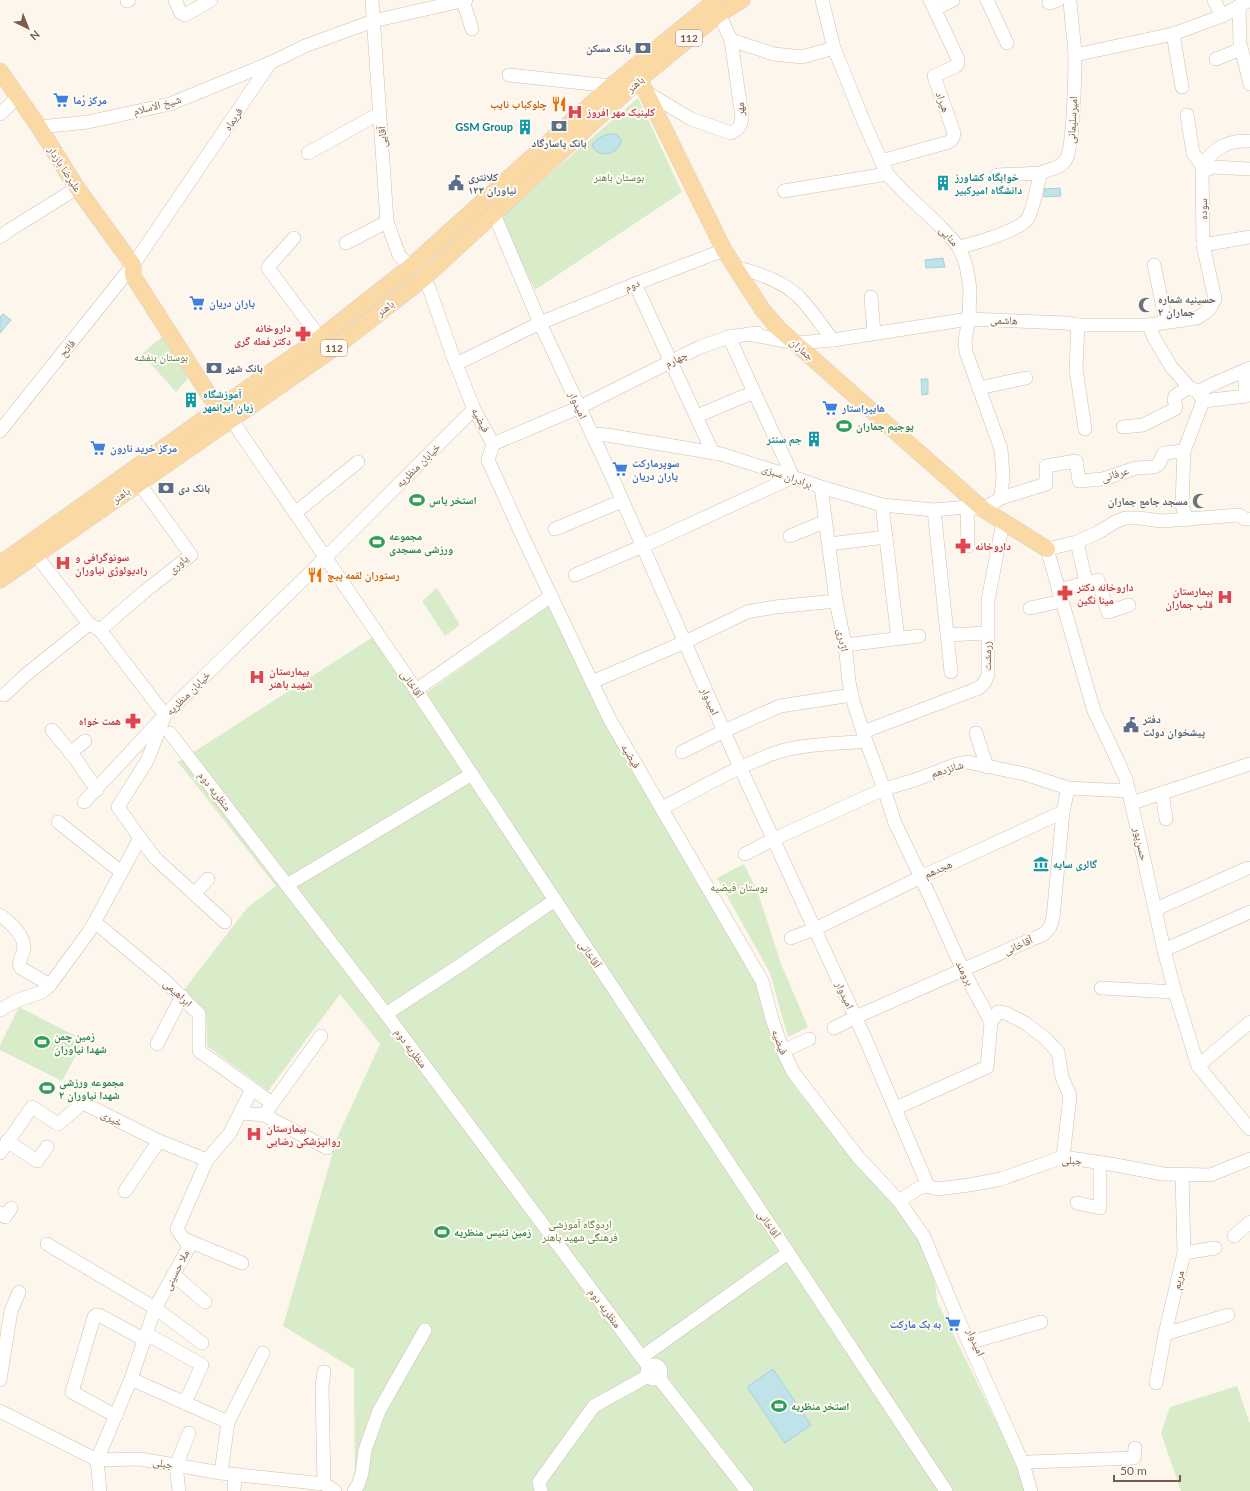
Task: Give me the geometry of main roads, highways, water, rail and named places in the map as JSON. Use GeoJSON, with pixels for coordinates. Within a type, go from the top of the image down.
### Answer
{"type":"FeatureCollection","features":[{"type":"Feature","properties":{"kind":"main road","name":"باهنر"},"geometry":{"type":"LineString","coordinates":[[0,564],[226,412],[334,348],[423,279],[717,7],[742,0]]}},
{"type":"Feature","properties":{"kind":"main road","name":"علیرضا بازدار"},"geometry":{"type":"LineString","coordinates":[[0,71],[39,127],[77,188],[133,264],[133,276],[226,412]]}},
{"type":"Feature","properties":{"kind":"main road","name":"باهنر"},"geometry":{"type":"LineString","coordinates":[[0,580],[139,483],[226,412],[410,267],[611,86],[639,80]]}},
{"type":"Feature","properties":{"kind":"main road","name":"جماران"},"geometry":{"type":"LineString","coordinates":[[639,80],[724,250],[762,309],[778,328],[975,508],[1003,522],[1047,549]]}},
{"type":"Feature","properties":{"kind":"main road"},"geometry":{"type":"LineString","coordinates":[[410,267],[423,279]]}},
{"type":"Feature","properties":{"kind":"water"},"geometry":{"type":"Polygon","coordinates":[[[609,134],[616,134],[621,139],[618,148],[614,151],[604,154],[595,150],[592,145],[597,139],[609,134]]]}},
{"type":"Feature","properties":{"kind":"water"},"geometry":{"type":"Polygon","coordinates":[[[1060,188],[1061,196],[1044,197],[1044,189],[1060,188]]]}},
{"type":"Feature","properties":{"kind":"water"},"geometry":{"type":"Polygon","coordinates":[[[943,258],[945,267],[926,268],[925,260],[943,258]]]}},
{"type":"Feature","properties":{"kind":"water"},"geometry":{"type":"Polygon","coordinates":[[[3,314],[11,320],[0,333],[0,317],[3,314]]]}},
{"type":"Feature","properties":{"kind":"water"},"geometry":{"type":"Polygon","coordinates":[[[921,379],[928,379],[928,394],[922,395],[921,379]]]}},
{"type":"Feature","properties":{"kind":"water","name":"استخر منظریه"},"geometry":{"type":"Polygon","coordinates":[[[773,1369],[811,1425],[785,1443],[747,1387],[773,1369]]]}},
{"type":"Feature","properties":{"kind":"place","name":"بانک مسکن"},"geometry":{"type":"Point","coordinates":[643,48]}},
{"type":"Feature","properties":{"kind":"place","name":"مرکز رُما"},"geometry":{"type":"Point","coordinates":[61,100]}},
{"type":"Feature","properties":{"kind":"place","name":"چلوکباب نایب"},"geometry":{"type":"Point","coordinates":[559,104]}},
{"type":"Feature","properties":{"kind":"place","name":"کلینیک مهر افروز"},"geometry":{"type":"Point","coordinates":[575,112]}},
{"type":"Feature","properties":{"kind":"place","name":"بانک پاسارگاد"},"geometry":{"type":"Point","coordinates":[559,126]}},
{"type":"Feature","properties":{"kind":"place","name":"GSM Group"},"geometry":{"type":"Point","coordinates":[525,127]}},
{"type":"Feature","properties":{"kind":"place","name":"کلانتری ۱۲۳ نیاوران"},"geometry":{"type":"Point","coordinates":[456,183]}},
{"type":"Feature","properties":{"kind":"place","name":"خوابگاه کشاورز دانشگاه امیرکبیر"},"geometry":{"type":"Point","coordinates":[943,183]}},
{"type":"Feature","properties":{"kind":"place","name":"یاران دریان"},"geometry":{"type":"Point","coordinates":[197,303]}},
{"type":"Feature","properties":{"kind":"place","name":"حسینیه شماره ۲ جماران"},"geometry":{"type":"Point","coordinates":[1146,305]}},
{"type":"Feature","properties":{"kind":"place","name":"داروخانه دکتر فعله گری"},"geometry":{"type":"Point","coordinates":[303,334]}},
{"type":"Feature","properties":{"kind":"place","name":"بانک شهر"},"geometry":{"type":"Point","coordinates":[214,368]}},
{"type":"Feature","properties":{"kind":"place","name":"آموزشگاه زبان ایرانمهر"},"geometry":{"type":"Point","coordinates":[191,400]}},
{"type":"Feature","properties":{"kind":"place","name":"هایپراستار"},"geometry":{"type":"Point","coordinates":[830,408]}},
{"type":"Feature","properties":{"kind":"place","name":"یوجیم جماران"},"geometry":{"type":"Point","coordinates":[844,426]}},
{"type":"Feature","properties":{"kind":"place","name":"جم سنتر"},"geometry":{"type":"Point","coordinates":[814,439]}},
{"type":"Feature","properties":{"kind":"place","name":"مرکز خرید نارون"},"geometry":{"type":"Point","coordinates":[98,448]}},
{"type":"Feature","properties":{"kind":"place","name":"سوپرمارکت یاران دریان"},"geometry":{"type":"Point","coordinates":[620,469]}},
{"type":"Feature","properties":{"kind":"place","name":"بانک دی"},"geometry":{"type":"Point","coordinates":[166,488]}},
{"type":"Feature","properties":{"kind":"place","name":"استخر یاس"},"geometry":{"type":"Point","coordinates":[417,500]}},
{"type":"Feature","properties":{"kind":"place","name":"مسجد جامع جماران"},"geometry":{"type":"Point","coordinates":[1200,501]}},
{"type":"Feature","properties":{"kind":"place","name":"مجموعه ورزشی مسجدی"},"geometry":{"type":"Point","coordinates":[377,542]}},
{"type":"Feature","properties":{"kind":"place","name":"داروخانه"},"geometry":{"type":"Point","coordinates":[963,546]}},
{"type":"Feature","properties":{"kind":"place","name":"سونوگرافی و رادیولوژی نیاوران"},"geometry":{"type":"Point","coordinates":[63,563]}},
{"type":"Feature","properties":{"kind":"place","name":"رستوران لقمه پیچ"},"geometry":{"type":"Point","coordinates":[315,575]}},
{"type":"Feature","properties":{"kind":"place","name":"داروخانه دکتر مینا نگین"},"geometry":{"type":"Point","coordinates":[1065,593]}},
{"type":"Feature","properties":{"kind":"place","name":"بیمارستان قلب جماران"},"geometry":{"type":"Point","coordinates":[1225,597]}},
{"type":"Feature","properties":{"kind":"place","name":"بیمارستان شهید باهنر"},"geometry":{"type":"Point","coordinates":[257,677]}},
{"type":"Feature","properties":{"kind":"place","name":"همت خواه"},"geometry":{"type":"Point","coordinates":[133,721]}},
{"type":"Feature","properties":{"kind":"place","name":"دفتر پیشخوان دولت"},"geometry":{"type":"Point","coordinates":[1131,725]}},
{"type":"Feature","properties":{"kind":"place","name":"گالری سایه"},"geometry":{"type":"Point","coordinates":[1041,864]}},
{"type":"Feature","properties":{"kind":"place","name":"زمین چمن شهدا نیاوران"},"geometry":{"type":"Point","coordinates":[42,1042]}},
{"type":"Feature","properties":{"kind":"place","name":"مجموعه ورزشی شهدا نیاوران ۲"},"geometry":{"type":"Point","coordinates":[47,1088]}},
{"type":"Feature","properties":{"kind":"place","name":"بیمارستان روانپزشکی رضایی"},"geometry":{"type":"Point","coordinates":[254,1134]}},
{"type":"Feature","properties":{"kind":"place","name":"زمین تنیس منظریه"},"geometry":{"type":"Point","coordinates":[442,1232]}},
{"type":"Feature","properties":{"kind":"place","name":"به بک مارکت"},"geometry":{"type":"Point","coordinates":[953,1324]}},
{"type":"Feature","properties":{"kind":"place","name":"استخر منظریه"},"geometry":{"type":"Point","coordinates":[779,1406]}},
{"type":"Feature","properties":{"kind":"park label","name":"بوستان باهنر"},"geometry":{"type":"Point","coordinates":[619,177]}},
{"type":"Feature","properties":{"kind":"park label","name":"بوستان بنفشه"},"geometry":{"type":"Point","coordinates":[161,357]}},
{"type":"Feature","properties":{"kind":"park label","name":"بوستان فیضیه"},"geometry":{"type":"Point","coordinates":[739,887]}},
{"type":"Feature","properties":{"kind":"park label","name":"اردوگاه آموزشی فرهنگی شهید باهنر"},"geometry":{"type":"Point","coordinates":[580,1230]}}]}
